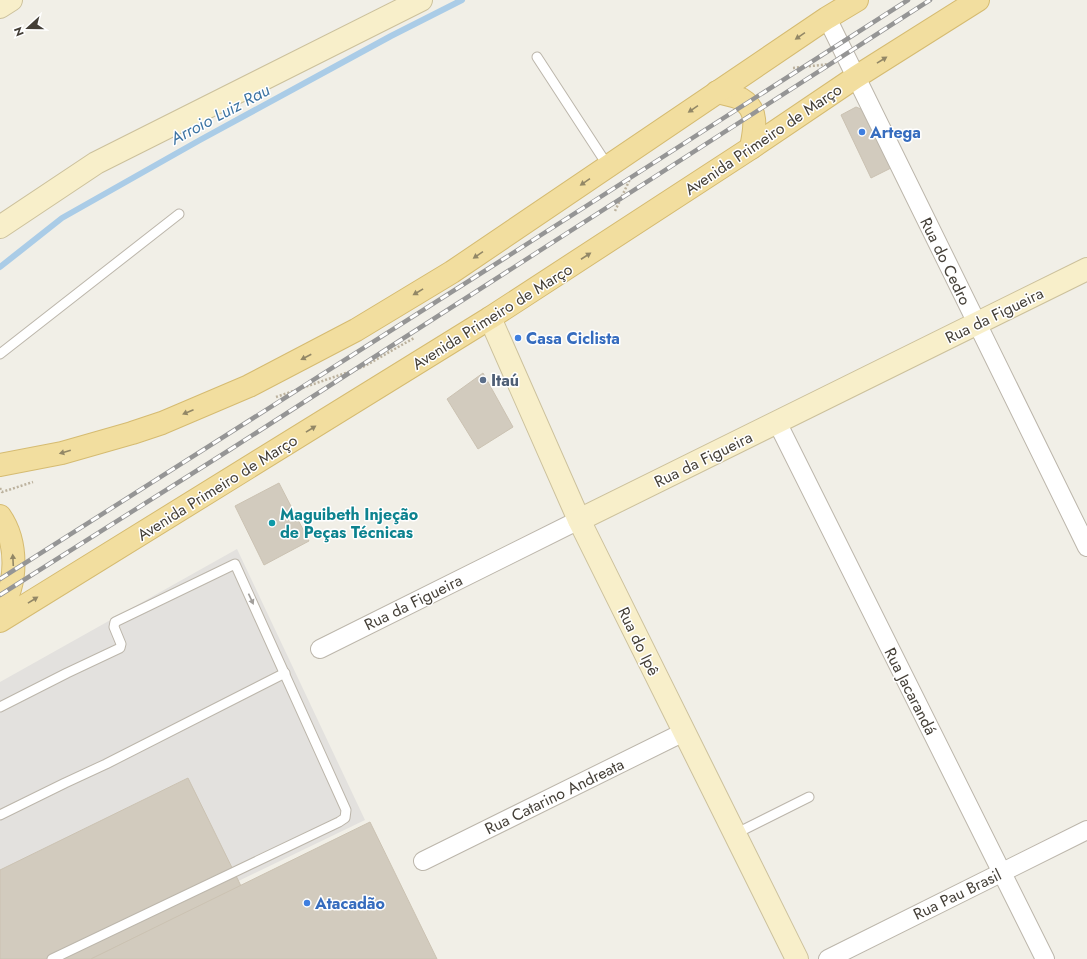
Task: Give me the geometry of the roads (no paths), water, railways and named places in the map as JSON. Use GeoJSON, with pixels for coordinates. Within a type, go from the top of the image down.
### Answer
{"type":"FeatureCollection","features":[{"type":"Feature","properties":{"kind":"main road"},"geometry":{"type":"LineString","coordinates":[[0,465],[62,453],[162,423],[249,386],[356,330],[452,272],[827,18],[857,0]]}},
{"type":"Feature","properties":{"kind":"main road","name":"Avenida Primeiro de Março"},"geometry":{"type":"LineString","coordinates":[[0,621],[490,318],[751,148],[856,76],[978,0]]}},
{"type":"Feature","properties":{"kind":"main road"},"geometry":{"type":"LineString","coordinates":[[717,92],[741,99],[750,108],[755,126],[751,148]]}},
{"type":"Feature","properties":{"kind":"main road"},"geometry":{"type":"LineString","coordinates":[[0,516],[11,540],[14,562],[11,584],[0,610]]}},
{"type":"Feature","properties":{"kind":"street"},"geometry":{"type":"LineString","coordinates":[[0,7],[11,0]]}},
{"type":"Feature","properties":{"kind":"street"},"geometry":{"type":"LineString","coordinates":[[0,228],[96,164],[421,0]]}},
{"type":"Feature","properties":{"kind":"street","name":"Rua do Cedro"},"geometry":{"type":"LineString","coordinates":[[827,18],[1087,547]]}},
{"type":"Feature","properties":{"kind":"street","name":"Rua da Figueira"},"geometry":{"type":"LineString","coordinates":[[320,649],[1087,269]]}},
{"type":"Feature","properties":{"kind":"street","name":"Rua do Ipê"},"geometry":{"type":"LineString","coordinates":[[490,318],[579,520],[797,959]]}},
{"type":"Feature","properties":{"kind":"street","name":"Rua Jacarandá"},"geometry":{"type":"LineString","coordinates":[[777,422],[1045,959]]}},
{"type":"Feature","properties":{"kind":"street","name":"Rua Catarino Andreata"},"geometry":{"type":"LineString","coordinates":[[423,861],[684,732]]}},
{"type":"Feature","properties":{"kind":"street","name":"Rua Pau Brasil"},"geometry":{"type":"LineString","coordinates":[[828,959],[1087,830]]}},
{"type":"Feature","properties":{"kind":"lane"},"geometry":{"type":"LineString","coordinates":[[537,57],[608,166]]}},
{"type":"Feature","properties":{"kind":"lane"},"geometry":{"type":"LineString","coordinates":[[0,354],[179,214]]}},
{"type":"Feature","properties":{"kind":"lane"},"geometry":{"type":"LineString","coordinates":[[0,707],[120,648],[121,644],[114,627],[115,622],[235,564],[346,810],[345,818],[259,861],[52,959]]}},
{"type":"Feature","properties":{"kind":"lane"},"geometry":{"type":"LineString","coordinates":[[0,815],[141,747],[285,673]]}},
{"type":"Feature","properties":{"kind":"lane"},"geometry":{"type":"LineString","coordinates":[[735,834],[809,797]]}},
{"type":"Feature","properties":{"kind":"waterway","name":"Arroio Luiz Rau"},"geometry":{"type":"LineString","coordinates":[[0,267],[62,218],[200,140],[391,36],[462,0]]}},
{"type":"Feature","properties":{"kind":"railway"},"geometry":{"type":"LineString","coordinates":[[0,579],[908,0]]}},
{"type":"Feature","properties":{"kind":"railway"},"geometry":{"type":"LineString","coordinates":[[0,595],[231,449],[930,0]]}},
{"type":"Feature","properties":{"kind":"place","name":"Artega"},"geometry":{"type":"Point","coordinates":[862,132]}},
{"type":"Feature","properties":{"kind":"place","name":"Casa Ciclista"},"geometry":{"type":"Point","coordinates":[518,338]}},
{"type":"Feature","properties":{"kind":"place","name":"Itaú"},"geometry":{"type":"Point","coordinates":[483,380]}},
{"type":"Feature","properties":{"kind":"place","name":"Maguibeth Injeção de Peças Técnicas"},"geometry":{"type":"Point","coordinates":[272,523]}},
{"type":"Feature","properties":{"kind":"place","name":"Atacadão"},"geometry":{"type":"Point","coordinates":[307,903]}}]}
